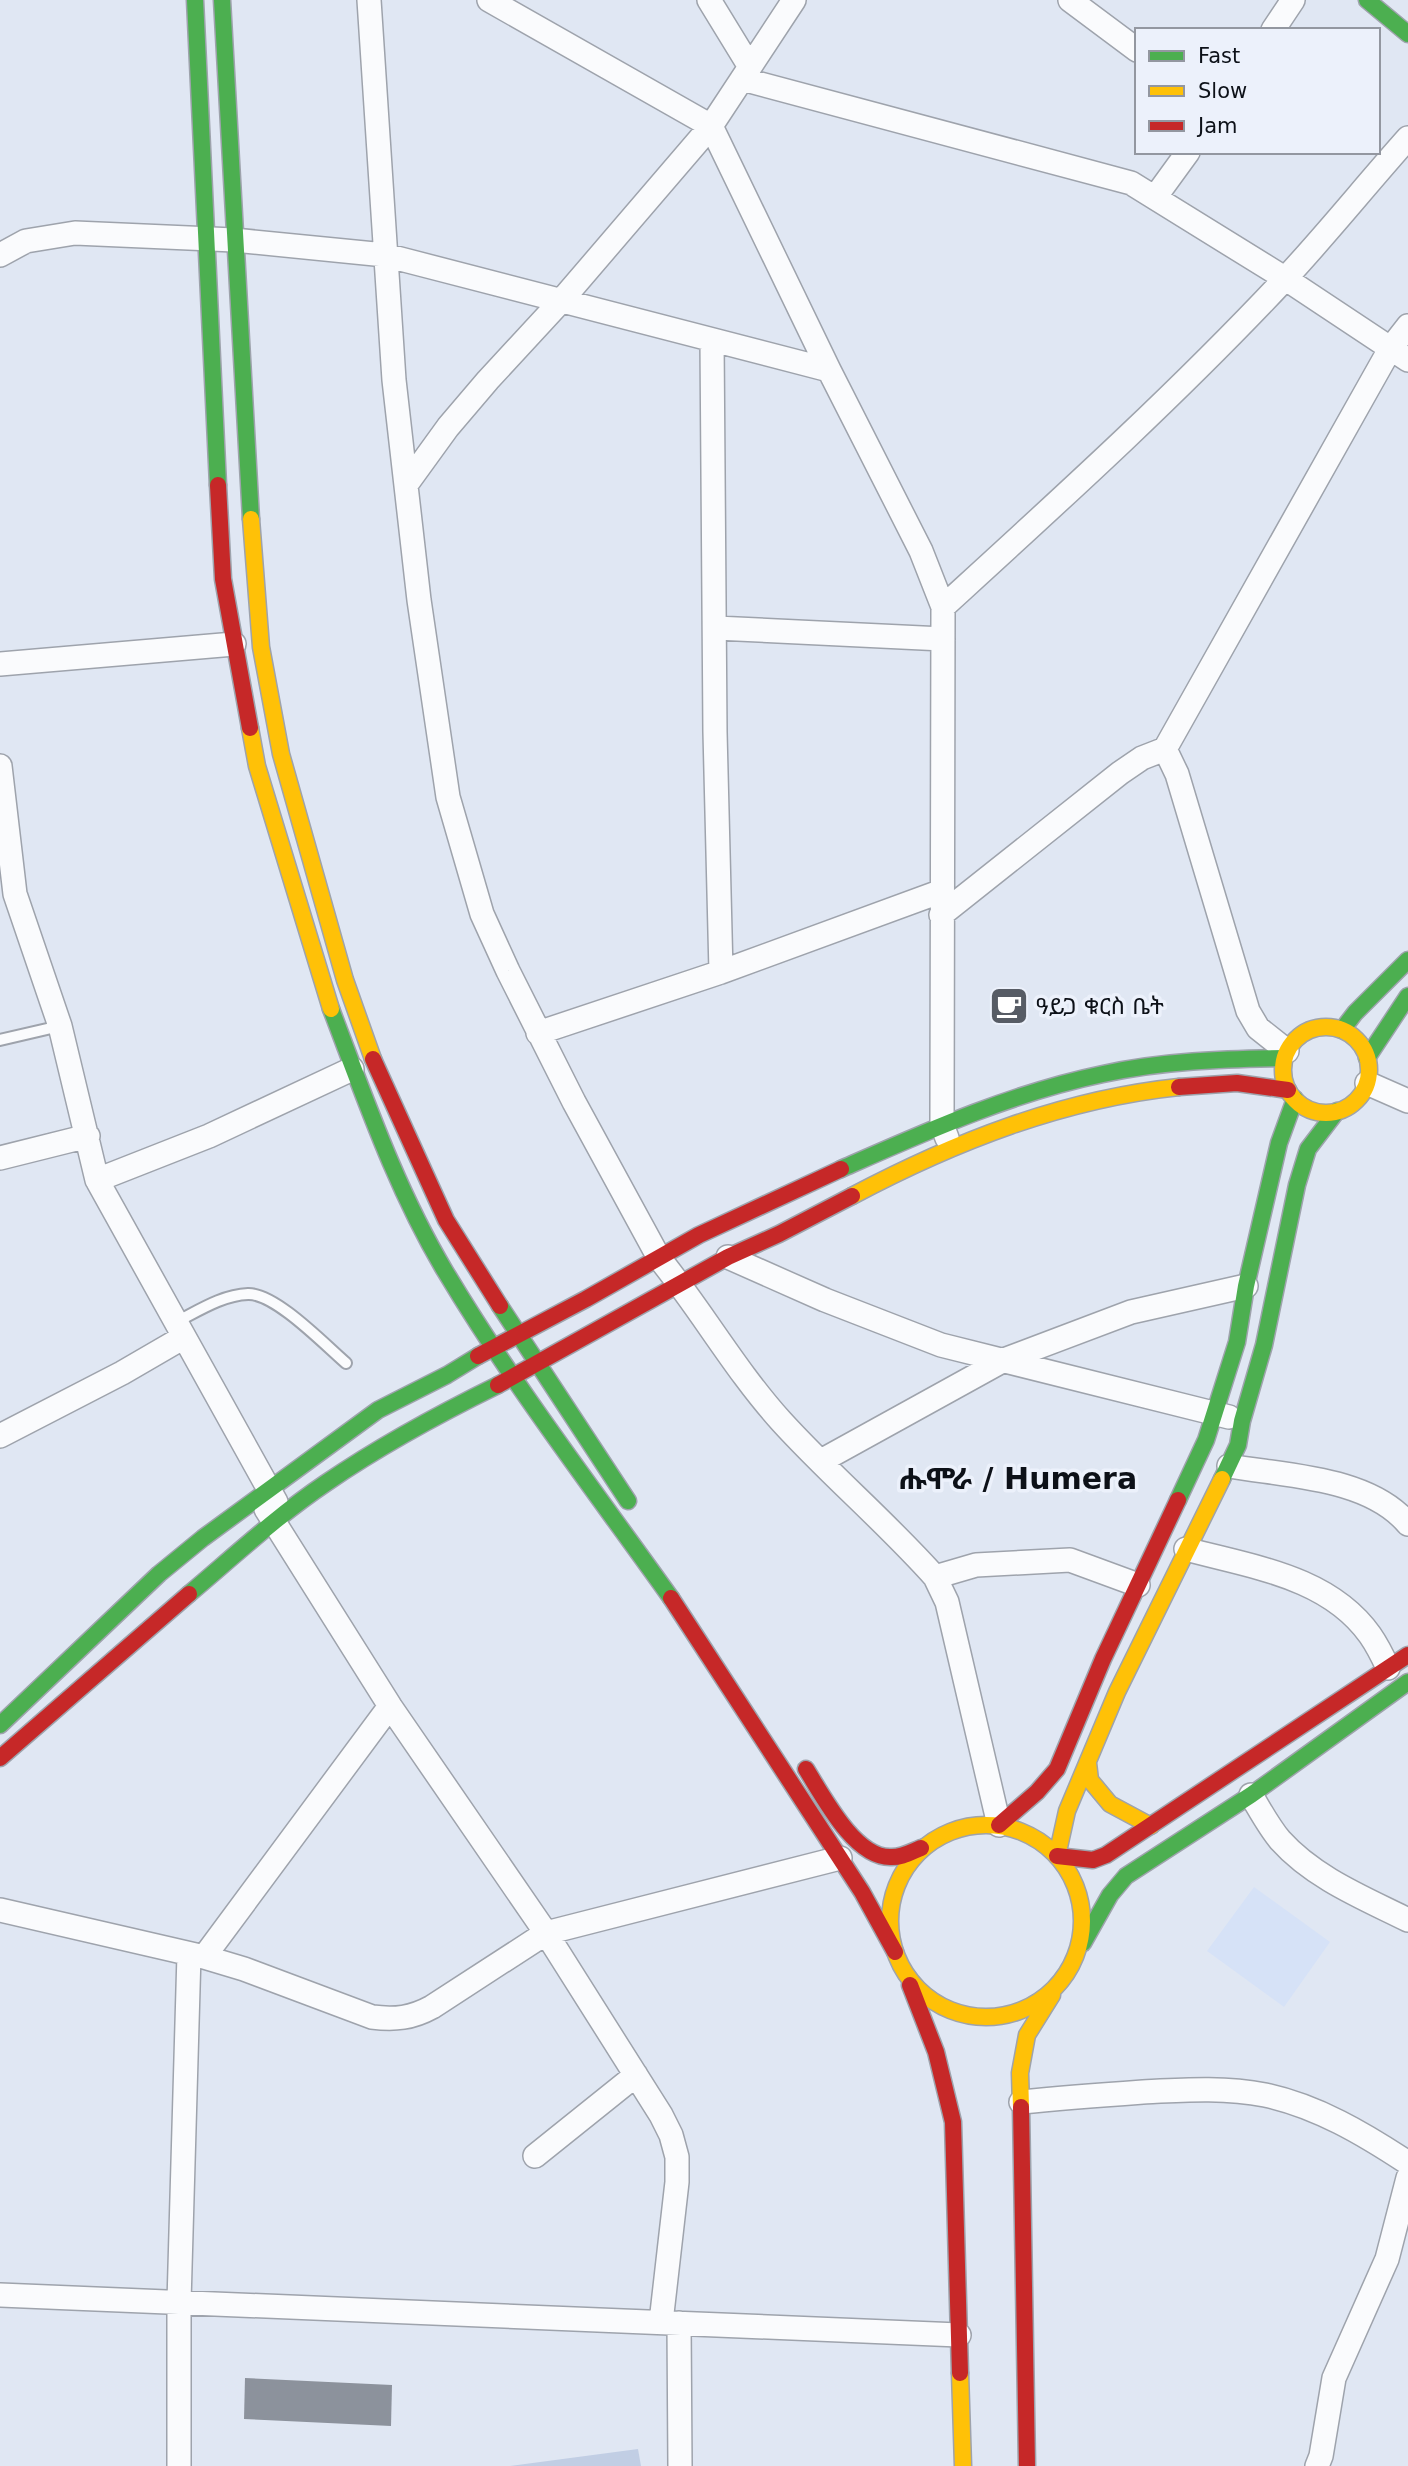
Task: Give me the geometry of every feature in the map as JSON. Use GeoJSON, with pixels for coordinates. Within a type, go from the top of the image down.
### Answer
{"type":"FeatureCollection","features":[{"type":"Feature","properties":{"kind":"street"},"geometry":{"type":"LineString","coordinates":[[195,0],[223,579],[234,644],[257,766],[323,988],[394,1175],[444,1270],[513,1376],[688,1622],[862,1892],[913,1983],[931,1999],[959,2013],[980,2017],[1001,2016],[1031,2006],[1049,1994],[1064,1978]]}},
{"type":"Feature","properties":{"kind":"street"},"geometry":{"type":"LineString","coordinates":[[222,0],[255,590],[261,648],[281,754],[345,980],[377,1070],[446,1220],[516,1333],[635,1511]]}},
{"type":"Feature","properties":{"kind":"street"},"geometry":{"type":"LineString","coordinates":[[369,0],[394,380],[419,600],[448,797],[482,914],[538,1033],[659,1258],[728,1355],[781,1421],[935,1577],[947,1602],[999,1825]]}},
{"type":"Feature","properties":{"kind":"street"},"geometry":{"type":"LineString","coordinates":[[489,0],[711,126],[829,370],[921,551],[943,607],[942,1125],[951,1147]]}},
{"type":"Feature","properties":{"kind":"street"},"geometry":{"type":"LineString","coordinates":[[709,0],[746,73],[1132,183],[1286,279],[1399,355]]}},
{"type":"Feature","properties":{"kind":"street"},"geometry":{"type":"LineString","coordinates":[[406,485],[448,427],[561,301],[711,126],[794,0]]}},
{"type":"Feature","properties":{"kind":"street"},"geometry":{"type":"LineString","coordinates":[[1070,0],[1135,49]]}},
{"type":"Feature","properties":{"kind":"street"},"geometry":{"type":"LineString","coordinates":[[1274,28],[1293,0]]}},
{"type":"Feature","properties":{"kind":"street"},"geometry":{"type":"LineString","coordinates":[[1367,0],[1408,34]]}},
{"type":"Feature","properties":{"kind":"street"},"geometry":{"type":"LineString","coordinates":[[943,607],[1156,411],[1286,279],[1408,138]]}},
{"type":"Feature","properties":{"kind":"street"},"geometry":{"type":"LineString","coordinates":[[1156,196],[1187,154]]}},
{"type":"Feature","properties":{"kind":"street"},"geometry":{"type":"LineString","coordinates":[[0,255],[26,241],[75,233],[234,240],[385,255],[829,370]]}},
{"type":"Feature","properties":{"kind":"street"},"geometry":{"type":"LineString","coordinates":[[941,915],[1120,773],[1142,758],[1165,749],[1399,355],[1408,326]]}},
{"type":"Feature","properties":{"kind":"street"},"geometry":{"type":"LineString","coordinates":[[712,340],[715,732],[721,972]]}},
{"type":"Feature","properties":{"kind":"street"},"geometry":{"type":"LineString","coordinates":[[716,628],[943,639]]}},
{"type":"Feature","properties":{"kind":"street"},"geometry":{"type":"LineString","coordinates":[[0,664],[234,644]]}},
{"type":"Feature","properties":{"kind":"street"},"geometry":{"type":"LineString","coordinates":[[1165,749],[1177,774],[1248,1011],[1258,1028],[1286,1055]]}},
{"type":"Feature","properties":{"kind":"street"},"geometry":{"type":"LineString","coordinates":[[0,766],[15,894],[60,1026],[97,1180],[180,1329],[262,1493],[390,1706],[546,1933],[671,2135],[677,2157],[677,2182],[670,2323],[680,2466]]}},
{"type":"Feature","properties":{"kind":"street"},"geometry":{"type":"LineString","coordinates":[[295,892],[317,884]]}},
{"type":"Feature","properties":{"kind":"street"},"geometry":{"type":"LineString","coordinates":[[538,1033],[721,972],[942,891]]}},
{"type":"Feature","properties":{"kind":"street"},"geometry":{"type":"LineString","coordinates":[[1342,1030],[1408,960]]}},
{"type":"Feature","properties":{"kind":"street"},"geometry":{"type":"LineString","coordinates":[[1367,1058],[1408,996]]}},
{"type":"Feature","properties":{"kind":"street"},"geometry":{"type":"LineString","coordinates":[[0,1758],[279,1518],[327,1482],[450,1409],[537,1365],[679,1283],[908,1166],[951,1147],[1048,1113],[1129,1092],[1237,1083],[1292,1095],[1307,1108],[1322,1112],[1337,1111],[1356,1101],[1367,1083],[1369,1070],[1362,1046],[1342,1030],[1329,1027],[1304,1032],[1294,1040],[1286,1055],[1283,1069],[1292,1095],[1246,1286],[1237,1342],[1206,1440],[1103,1659],[1057,1769],[1037,1793],[999,1825]]}},
{"type":"Feature","properties":{"kind":"street"},"geometry":{"type":"LineString","coordinates":[[0,1725],[159,1574],[262,1493],[378,1410],[447,1375],[494,1345],[699,1235],[942,1125],[1041,1090],[1102,1074],[1169,1063],[1286,1055]]}},
{"type":"Feature","properties":{"kind":"street"},"geometry":{"type":"LineString","coordinates":[[97,1180],[209,1136],[352,1069]]}},
{"type":"Feature","properties":{"kind":"street"},"geometry":{"type":"LineString","coordinates":[[1367,1083],[1408,1101]]}},
{"type":"Feature","properties":{"kind":"street"},"geometry":{"type":"LineString","coordinates":[[1057,1856],[1067,1811],[1127,1670],[1238,1445],[1242,1421],[1264,1345],[1297,1185],[1308,1149],[1337,1111]]}},
{"type":"Feature","properties":{"kind":"street"},"geometry":{"type":"LineString","coordinates":[[0,1157],[88,1136]]}},
{"type":"Feature","properties":{"kind":"street"},"geometry":{"type":"LineString","coordinates":[[728,1257],[825,1300],[941,1345],[1242,1421]]}},
{"type":"Feature","properties":{"kind":"street"},"geometry":{"type":"LineString","coordinates":[[821,1461],[1004,1360],[1131,1312],[1246,1286]]}},
{"type":"Feature","properties":{"kind":"street"},"geometry":{"type":"LineString","coordinates":[[0,1436],[114,1378],[180,1329]]}},
{"type":"Feature","properties":{"kind":"street"},"geometry":{"type":"LineString","coordinates":[[1229,1466],[1346,1486],[1387,1504],[1408,1524]]}},
{"type":"Feature","properties":{"kind":"street"},"geometry":{"type":"LineString","coordinates":[[1186,1549],[1305,1582],[1326,1593],[1361,1623],[1388,1668]]}},
{"type":"Feature","properties":{"kind":"street"},"geometry":{"type":"LineString","coordinates":[[935,1577],[976,1565],[1070,1560],[1138,1585]]}},
{"type":"Feature","properties":{"kind":"street"},"geometry":{"type":"LineString","coordinates":[[688,1622],[702,1613]]}},
{"type":"Feature","properties":{"kind":"street"},"geometry":{"type":"LineString","coordinates":[[1057,1856],[1093,1860],[1106,1856],[1408,1655]]}},
{"type":"Feature","properties":{"kind":"street"},"geometry":{"type":"LineString","coordinates":[[1027,2466],[1020,2073],[1027,2035],[1064,1978],[1097,1914],[1126,1876],[1251,1795],[1408,1682]]}},
{"type":"Feature","properties":{"kind":"street"},"geometry":{"type":"LineString","coordinates":[[179,2466],[179,2302],[197,1956],[390,1706]]}},
{"type":"Feature","properties":{"kind":"street"},"geometry":{"type":"LineString","coordinates":[[793,1750],[839,1818],[864,1848],[883,1857],[898,1857],[958,1828],[978,1825],[1012,1828],[1037,1839],[1057,1856],[1074,1882],[1081,1904],[1082,1926],[1075,1958]]}},
{"type":"Feature","properties":{"kind":"street"},"geometry":{"type":"LineString","coordinates":[[1088,1763],[1090,1780],[1110,1804],[1151,1826]]}},
{"type":"Feature","properties":{"kind":"street"},"geometry":{"type":"LineString","coordinates":[[1251,1795],[1279,1839],[1299,1858],[1317,1872],[1408,1920]]}},
{"type":"Feature","properties":{"kind":"street"},"geometry":{"type":"LineString","coordinates":[[921,1848],[904,1870],[894,1892],[890,1928],[897,1957],[933,2037],[953,2122],[964,2466]]}},
{"type":"Feature","properties":{"kind":"street"},"geometry":{"type":"LineString","coordinates":[[0,1910],[244,1969],[372,2017],[391,2020],[414,2016],[432,2007],[546,1933],[840,1858]]}},
{"type":"Feature","properties":{"kind":"street"},"geometry":{"type":"LineString","coordinates":[[535,2156],[636,2075]]}},
{"type":"Feature","properties":{"kind":"street"},"geometry":{"type":"LineString","coordinates":[[1021,2102],[1192,2089],[1265,2095],[1309,2108],[1362,2133],[1408,2163]]}},
{"type":"Feature","properties":{"kind":"street"},"geometry":{"type":"LineString","coordinates":[[1317,2466],[1334,2378],[1387,2259],[1408,2178]]}},
{"type":"Feature","properties":{"kind":"street"},"geometry":{"type":"LineString","coordinates":[[0,2295],[959,2335]]}},
{"type":"Feature","properties":{"kind":"lane"},"geometry":{"type":"LineString","coordinates":[[0,1040],[60,1026]]}},
{"type":"Feature","properties":{"kind":"lane"},"geometry":{"type":"LineString","coordinates":[[180,1329],[214,1302],[248,1294],[263,1297],[277,1304],[346,1363]]}},
{"type":"Feature","properties":{"kind":"shaded area"},"geometry":{"type":"Polygon","coordinates":[[[1254,1887],[1330,1942],[1284,2007],[1207,1951],[1254,1887]]]}},
{"type":"Feature","properties":{"kind":"shaded area"},"geometry":{"type":"Polygon","coordinates":[[[638,2449],[641,2466],[510,2466],[638,2449]]]}},
{"type":"Feature","properties":{"kind":"building"},"geometry":{"type":"Polygon","coordinates":[[[245,2378],[392,2385],[391,2426],[244,2419],[245,2378]]]}},
{"type":"Feature","properties":{"kind":"traffic: fast"},"geometry":{"type":"LineString","coordinates":[[195,0],[218,485]]}},
{"type":"Feature","properties":{"kind":"traffic: fast"},"geometry":{"type":"LineString","coordinates":[[222,0],[251,519]]}},
{"type":"Feature","properties":{"kind":"traffic: fast"},"geometry":{"type":"LineString","coordinates":[[1367,0],[1408,34]]}},
{"type":"Feature","properties":{"kind":"traffic: fast"},"geometry":{"type":"LineString","coordinates":[[1342,1030],[1355,1013],[1408,960]]}},
{"type":"Feature","properties":{"kind":"traffic: fast"},"geometry":{"type":"LineString","coordinates":[[1367,1058],[1408,996]]}},
{"type":"Feature","properties":{"kind":"traffic: fast"},"geometry":{"type":"LineString","coordinates":[[331,1009],[396,1176],[427,1240],[526,1396],[671,1598]]}},
{"type":"Feature","properties":{"kind":"traffic: fast"},"geometry":{"type":"LineString","coordinates":[[841,1169],[969,1115],[1069,1082],[1170,1063],[1284,1058]]}},
{"type":"Feature","properties":{"kind":"traffic: fast"},"geometry":{"type":"LineString","coordinates":[[1178,1500],[1206,1440],[1237,1342],[1246,1286],[1279,1143],[1295,1099]]}},
{"type":"Feature","properties":{"kind":"traffic: fast"},"geometry":{"type":"LineString","coordinates":[[1222,1479],[1238,1445],[1242,1421],[1264,1345],[1297,1185],[1308,1149],[1337,1111]]}},
{"type":"Feature","properties":{"kind":"traffic: fast"},"geometry":{"type":"LineString","coordinates":[[500,1306],[628,1501]]}},
{"type":"Feature","properties":{"kind":"traffic: fast"},"geometry":{"type":"LineString","coordinates":[[0,1725],[159,1574],[203,1538],[378,1410],[478,1356]]}},
{"type":"Feature","properties":{"kind":"traffic: fast"},"geometry":{"type":"LineString","coordinates":[[189,1594],[273,1523],[326,1483],[410,1431],[498,1385]]}},
{"type":"Feature","properties":{"kind":"traffic: fast"},"geometry":{"type":"LineString","coordinates":[[1083,1943],[1110,1895],[1126,1876],[1251,1795],[1408,1682]]}},
{"type":"Feature","properties":{"kind":"traffic: slow"},"geometry":{"type":"LineString","coordinates":[[251,519],[261,647],[281,754],[345,980],[373,1059]]}},
{"type":"Feature","properties":{"kind":"traffic: slow"},"geometry":{"type":"LineString","coordinates":[[250,728],[257,766],[331,1009]]}},
{"type":"Feature","properties":{"kind":"traffic: slow"},"geometry":{"type":"LineString","coordinates":[[1326,1027],[1350,1034],[1362,1046],[1369,1070],[1362,1094],[1350,1106],[1326,1113],[1302,1106],[1290,1094],[1283,1070],[1290,1046],[1302,1034],[1326,1027]]}},
{"type":"Feature","properties":{"kind":"traffic: slow"},"geometry":{"type":"LineString","coordinates":[[852,1196],[930,1158],[1010,1126],[1093,1101],[1179,1087]]}},
{"type":"Feature","properties":{"kind":"traffic: slow"},"geometry":{"type":"LineString","coordinates":[[1057,1856],[1067,1811],[1117,1692],[1222,1479]]}},
{"type":"Feature","properties":{"kind":"traffic: slow"},"geometry":{"type":"LineString","coordinates":[[1088,1763],[1090,1780],[1110,1804],[1151,1826]]}},
{"type":"Feature","properties":{"kind":"traffic: slow"},"geometry":{"type":"LineString","coordinates":[[986,1825],[1005,1826],[1023,1832],[1054,1853],[1075,1884],[1081,1902],[1082,1921],[1081,1940],[1075,1958],[1054,1989],[1023,2010],[1005,2016],[986,2017],[967,2016],[949,2010],[918,1989],[897,1958],[891,1940],[890,1921],[891,1902],[897,1884],[918,1853],[949,1832],[967,1826],[986,1825]]}},
{"type":"Feature","properties":{"kind":"traffic: slow"},"geometry":{"type":"LineString","coordinates":[[1021,2107],[1020,2073],[1027,2035],[1052,1995]]}},
{"type":"Feature","properties":{"kind":"traffic: slow"},"geometry":{"type":"LineString","coordinates":[[960,2373],[963,2466]]}},
{"type":"Feature","properties":{"kind":"traffic: jam"},"geometry":{"type":"LineString","coordinates":[[218,485],[223,579],[250,728]]}},
{"type":"Feature","properties":{"kind":"traffic: jam"},"geometry":{"type":"LineString","coordinates":[[373,1059],[446,1220],[500,1306]]}},
{"type":"Feature","properties":{"kind":"traffic: jam"},"geometry":{"type":"LineString","coordinates":[[1179,1087],[1237,1083],[1288,1090]]}},
{"type":"Feature","properties":{"kind":"traffic: jam"},"geometry":{"type":"LineString","coordinates":[[478,1356],[699,1235],[841,1169]]}},
{"type":"Feature","properties":{"kind":"traffic: jam"},"geometry":{"type":"LineString","coordinates":[[498,1385],[728,1257],[852,1196]]}},
{"type":"Feature","properties":{"kind":"traffic: jam"},"geometry":{"type":"LineString","coordinates":[[999,1825],[1037,1792],[1057,1769],[1103,1659],[1178,1500]]}},
{"type":"Feature","properties":{"kind":"traffic: jam"},"geometry":{"type":"LineString","coordinates":[[0,1758],[189,1594]]}},
{"type":"Feature","properties":{"kind":"traffic: jam"},"geometry":{"type":"LineString","coordinates":[[671,1598],[862,1892],[895,1952]]}},
{"type":"Feature","properties":{"kind":"traffic: jam"},"geometry":{"type":"LineString","coordinates":[[1057,1856],[1093,1860],[1106,1855],[1408,1655]]}},
{"type":"Feature","properties":{"kind":"traffic: jam"},"geometry":{"type":"LineString","coordinates":[[806,1769],[841,1823],[864,1847],[890,1857],[902,1856],[921,1848]]}},
{"type":"Feature","properties":{"kind":"traffic: jam"},"geometry":{"type":"LineString","coordinates":[[910,1985],[936,2052],[953,2122],[960,2373]]}},
{"type":"Feature","properties":{"kind":"traffic: jam"},"geometry":{"type":"LineString","coordinates":[[1021,2107],[1027,2466]]}},
{"type":"Feature","properties":{"kind":"place","name":"ዓይጋ ቁርስ ቤት"},"geometry":{"type":"Point","coordinates":[1009,1006]}},
{"type":"Feature","properties":{"kind":"district","name":"ሑሞራ / Humera"},"geometry":{"type":"Point","coordinates":[1018,1479]}}]}
